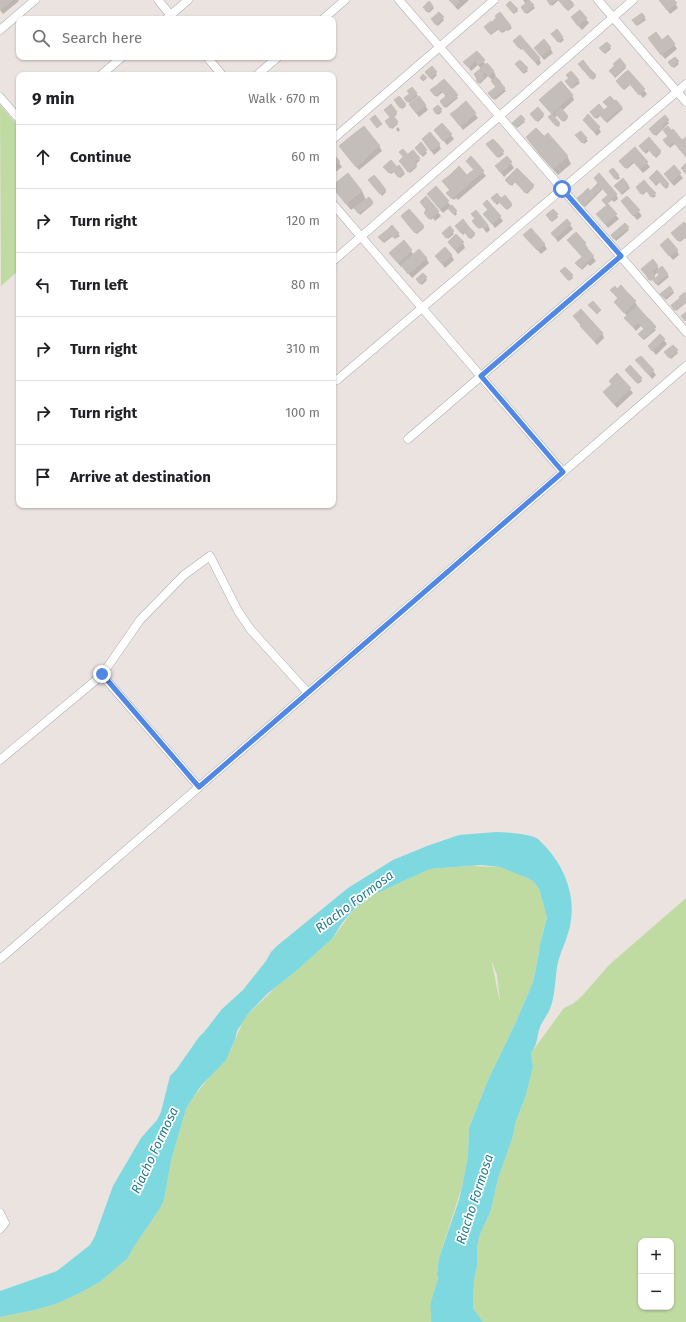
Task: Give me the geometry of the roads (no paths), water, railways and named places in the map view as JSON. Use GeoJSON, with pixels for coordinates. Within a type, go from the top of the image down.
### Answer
{"type":"FeatureCollection","features":[{"type":"Feature","properties":{"kind":"street"},"geometry":{"type":"LineString","coordinates":[[16,16],[35,0]]}},
{"type":"Feature","properties":{"kind":"street"},"geometry":{"type":"LineString","coordinates":[[158,0],[169,16]]}},
{"type":"Feature","properties":{"kind":"street"},"geometry":{"type":"LineString","coordinates":[[172,16],[188,0]]}},
{"type":"Feature","properties":{"kind":"street"},"geometry":{"type":"LineString","coordinates":[[326,16],[345,0]]}},
{"type":"Feature","properties":{"kind":"street"},"geometry":{"type":"LineString","coordinates":[[399,0],[686,332]]}},
{"type":"Feature","properties":{"kind":"street"},"geometry":{"type":"LineString","coordinates":[[336,136],[494,0]]}},
{"type":"Feature","properties":{"kind":"street"},"geometry":{"type":"LineString","coordinates":[[598,0],[686,102]]}},
{"type":"Feature","properties":{"kind":"street"},"geometry":{"type":"LineString","coordinates":[[336,258],[633,0]]}},
{"type":"Feature","properties":{"kind":"street"},"geometry":{"type":"LineString","coordinates":[[0,30],[16,16]]}},
{"type":"Feature","properties":{"kind":"street"},"geometry":{"type":"LineString","coordinates":[[104,72],[118,60]]}},
{"type":"Feature","properties":{"kind":"street"},"geometry":{"type":"LineString","coordinates":[[209,60],[219,72]]}},
{"type":"Feature","properties":{"kind":"street"},"geometry":{"type":"LineString","coordinates":[[260,72],[274,60]]}},
{"type":"Feature","properties":{"kind":"street"},"geometry":{"type":"LineString","coordinates":[[337,380],[686,84]]}},
{"type":"Feature","properties":{"kind":"street"},"geometry":{"type":"LineString","coordinates":[[0,97],[16,116]]}},
{"type":"Feature","properties":{"kind":"street"},"geometry":{"type":"LineString","coordinates":[[408,439],[686,200]]}},
{"type":"Feature","properties":{"kind":"street"},"geometry":{"type":"LineString","coordinates":[[336,208],[563,472]]}},
{"type":"Feature","properties":{"kind":"street"},"geometry":{"type":"LineString","coordinates":[[0,959],[686,366]]}},
{"type":"Feature","properties":{"kind":"street"},"geometry":{"type":"LineString","coordinates":[[0,760],[102,674],[140,620],[184,575],[210,556],[238,611],[251,630],[308,693]]}},
{"type":"Feature","properties":{"kind":"street"},"geometry":{"type":"LineString","coordinates":[[102,674],[199,787]]}},
{"type":"Feature","properties":{"kind":"street"},"geometry":{"type":"LineString","coordinates":[[0,1213],[5,1223],[0,1230]]}},
{"type":"Feature","properties":{"kind":"water"},"geometry":{"type":"Polygon","coordinates":[[[496,832],[524,835],[540,840],[557,861],[562,870],[569,889],[572,910],[570,926],[557,967],[554,995],[551,1006],[540,1027],[534,1049],[531,1053],[533,1067],[526,1095],[516,1121],[513,1136],[498,1179],[491,1210],[479,1237],[477,1266],[474,1280],[473,1308],[483,1322],[444,1322],[441,1317],[440,1305],[444,1290],[437,1275],[439,1258],[462,1187],[468,1156],[469,1128],[488,1080],[516,1022],[533,982],[547,917],[539,889],[533,881],[500,867],[481,865],[430,869],[371,896],[354,909],[342,923],[332,939],[295,972],[267,994],[248,1014],[237,1031],[235,1040],[226,1060],[201,1086],[192,1099],[186,1109],[171,1161],[164,1200],[128,1258],[100,1282],[78,1294],[56,1304],[0,1317],[0,1291],[57,1271],[90,1245],[95,1236],[113,1186],[141,1138],[157,1120],[161,1112],[170,1076],[222,1009],[243,990],[266,961],[271,952],[278,945],[348,888],[393,860],[459,835],[496,832]]]}},
{"type":"Feature","properties":{"kind":"waterway","name":"Riacho Formosa"},"geometry":{"type":"LineString","coordinates":[[441,1322],[440,1305],[452,1266]]}}]}
